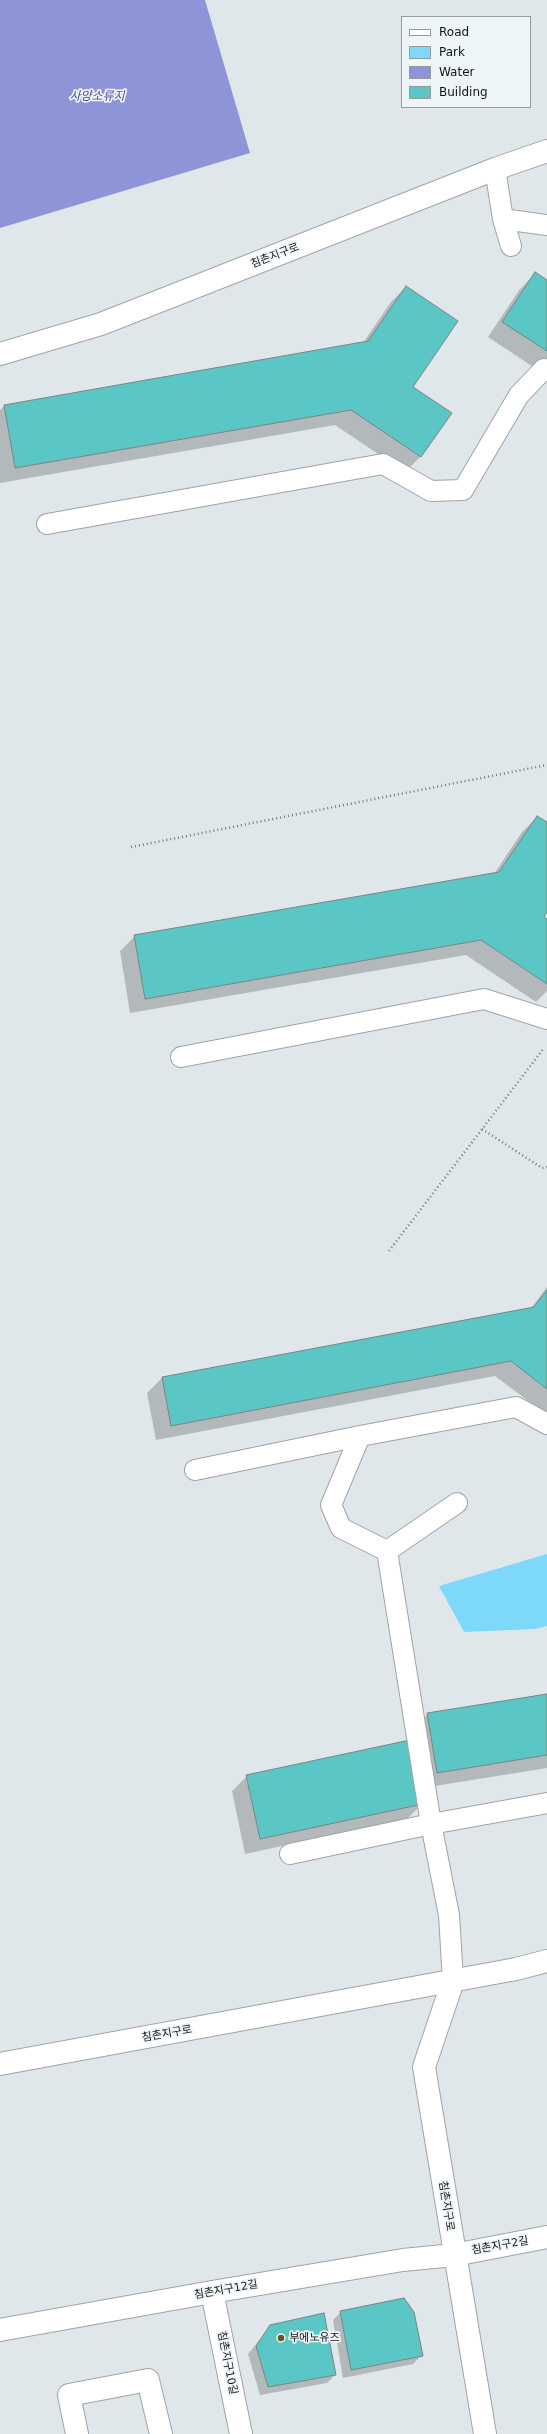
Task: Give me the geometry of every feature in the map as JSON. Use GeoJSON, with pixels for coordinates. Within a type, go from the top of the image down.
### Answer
{"type":"FeatureCollection","features":[{"type":"Feature","properties":{"kind":"street","name":"침촌지구로"},"geometry":{"type":"LineString","coordinates":[[0,354],[101,324],[495,169],[547,151]]}},
{"type":"Feature","properties":{"kind":"street","name":"침촌지구로"},"geometry":{"type":"LineString","coordinates":[[0,2064],[453,1981],[516,1969],[547,1961]]}},
{"type":"Feature","properties":{"kind":"street","name":"침촌지구로"},"geometry":{"type":"LineString","coordinates":[[453,1981],[424,2067],[454,2255],[485,2434]]}},
{"type":"Feature","properties":{"kind":"street","name":"침촌지구2길"},"geometry":{"type":"LineString","coordinates":[[454,2255],[547,2238]]}},
{"type":"Feature","properties":{"kind":"street","name":"침촌지구12길"},"geometry":{"type":"LineString","coordinates":[[0,2330],[403,2260],[454,2255]]}},
{"type":"Feature","properties":{"kind":"street","name":"침촌지구10길"},"geometry":{"type":"LineString","coordinates":[[212,2292],[241,2434]]}},
{"type":"Feature","properties":{"kind":"street"},"geometry":{"type":"LineString","coordinates":[[76,2434],[69,2395],[148,2380],[161,2434]]}},
{"type":"Feature","properties":{"kind":"lane"},"geometry":{"type":"LineString","coordinates":[[495,169],[503,219],[511,246]]}},
{"type":"Feature","properties":{"kind":"lane"},"geometry":{"type":"LineString","coordinates":[[503,219],[547,225]]}},
{"type":"Feature","properties":{"kind":"lane"},"geometry":{"type":"LineString","coordinates":[[47,524],[382,464],[431,490],[463,490],[519,395],[544,369],[547,371]]}},
{"type":"Feature","properties":{"kind":"lane"},"geometry":{"type":"LineString","coordinates":[[181,1057],[484,999],[547,1019]]}},
{"type":"Feature","properties":{"kind":"lane"},"geometry":{"type":"LineString","coordinates":[[195,1470],[360,1436],[516,1407],[547,1424]]}},
{"type":"Feature","properties":{"kind":"lane"},"geometry":{"type":"LineString","coordinates":[[360,1436],[331,1505],[341,1528],[387,1551]]}},
{"type":"Feature","properties":{"kind":"lane"},"geometry":{"type":"LineString","coordinates":[[387,1551],[457,1503]]}},
{"type":"Feature","properties":{"kind":"lane"},"geometry":{"type":"LineString","coordinates":[[387,1551],[431,1824],[449,1915],[453,1981]]}},
{"type":"Feature","properties":{"kind":"lane"},"geometry":{"type":"LineString","coordinates":[[290,1854],[431,1824],[547,1803]]}},
{"type":"Feature","properties":{"kind":"path"},"geometry":{"type":"LineString","coordinates":[[131,847],[547,765]]}},
{"type":"Feature","properties":{"kind":"path"},"geometry":{"type":"LineString","coordinates":[[389,1251],[547,1045]]}},
{"type":"Feature","properties":{"kind":"path"},"geometry":{"type":"LineString","coordinates":[[482,1129],[542,1168],[547,1167]]}},
{"type":"Feature","properties":{"kind":"green space"},"geometry":{"type":"Polygon","coordinates":[[[547,1554],[547,1626],[535,1629],[464,1632],[439,1586],[547,1554]]]}},
{"type":"Feature","properties":{"kind":"water","name":"사양소류지"},"geometry":{"type":"Polygon","coordinates":[[[0,0],[205,0],[250,153],[0,228],[0,0]]]}},
{"type":"Feature","properties":{"kind":"building"},"geometry":{"type":"Polygon","coordinates":[[[535,272],[547,280],[547,351],[502,322],[535,272]]]}},
{"type":"Feature","properties":{"kind":"building"},"geometry":{"type":"Polygon","coordinates":[[[406,286],[458,321],[413,387],[452,413],[421,457],[351,410],[15,468],[4,405],[368,341],[406,286]]]}},
{"type":"Feature","properties":{"kind":"building"},"geometry":{"type":"Polygon","coordinates":[[[537,816],[547,822],[547,912],[544,917],[547,919],[547,984],[481,940],[145,999],[134,935],[499,872],[537,816]]]}},
{"type":"Feature","properties":{"kind":"building"},"geometry":{"type":"Polygon","coordinates":[[[547,1290],[547,1389],[511,1361],[171,1426],[162,1377],[534,1307],[547,1290]]]}},
{"type":"Feature","properties":{"kind":"building"},"geometry":{"type":"Polygon","coordinates":[[[547,1694],[547,1755],[437,1773],[427,1713],[547,1694]]]}},
{"type":"Feature","properties":{"kind":"building"},"geometry":{"type":"Polygon","coordinates":[[[410,1740],[423,1804],[260,1839],[246,1775],[410,1740]]]}},
{"type":"Feature","properties":{"kind":"building"},"geometry":{"type":"Polygon","coordinates":[[[404,2298],[414,2312],[423,2356],[351,2370],[340,2311],[404,2298]]]}},
{"type":"Feature","properties":{"kind":"building"},"geometry":{"type":"Polygon","coordinates":[[[324,2313],[336,2375],[268,2387],[256,2346],[270,2325],[324,2313]]]}},
{"type":"Feature","properties":{"kind":"place","name":"부에노유즈"},"geometry":{"type":"Point","coordinates":[281,2338]}}]}
